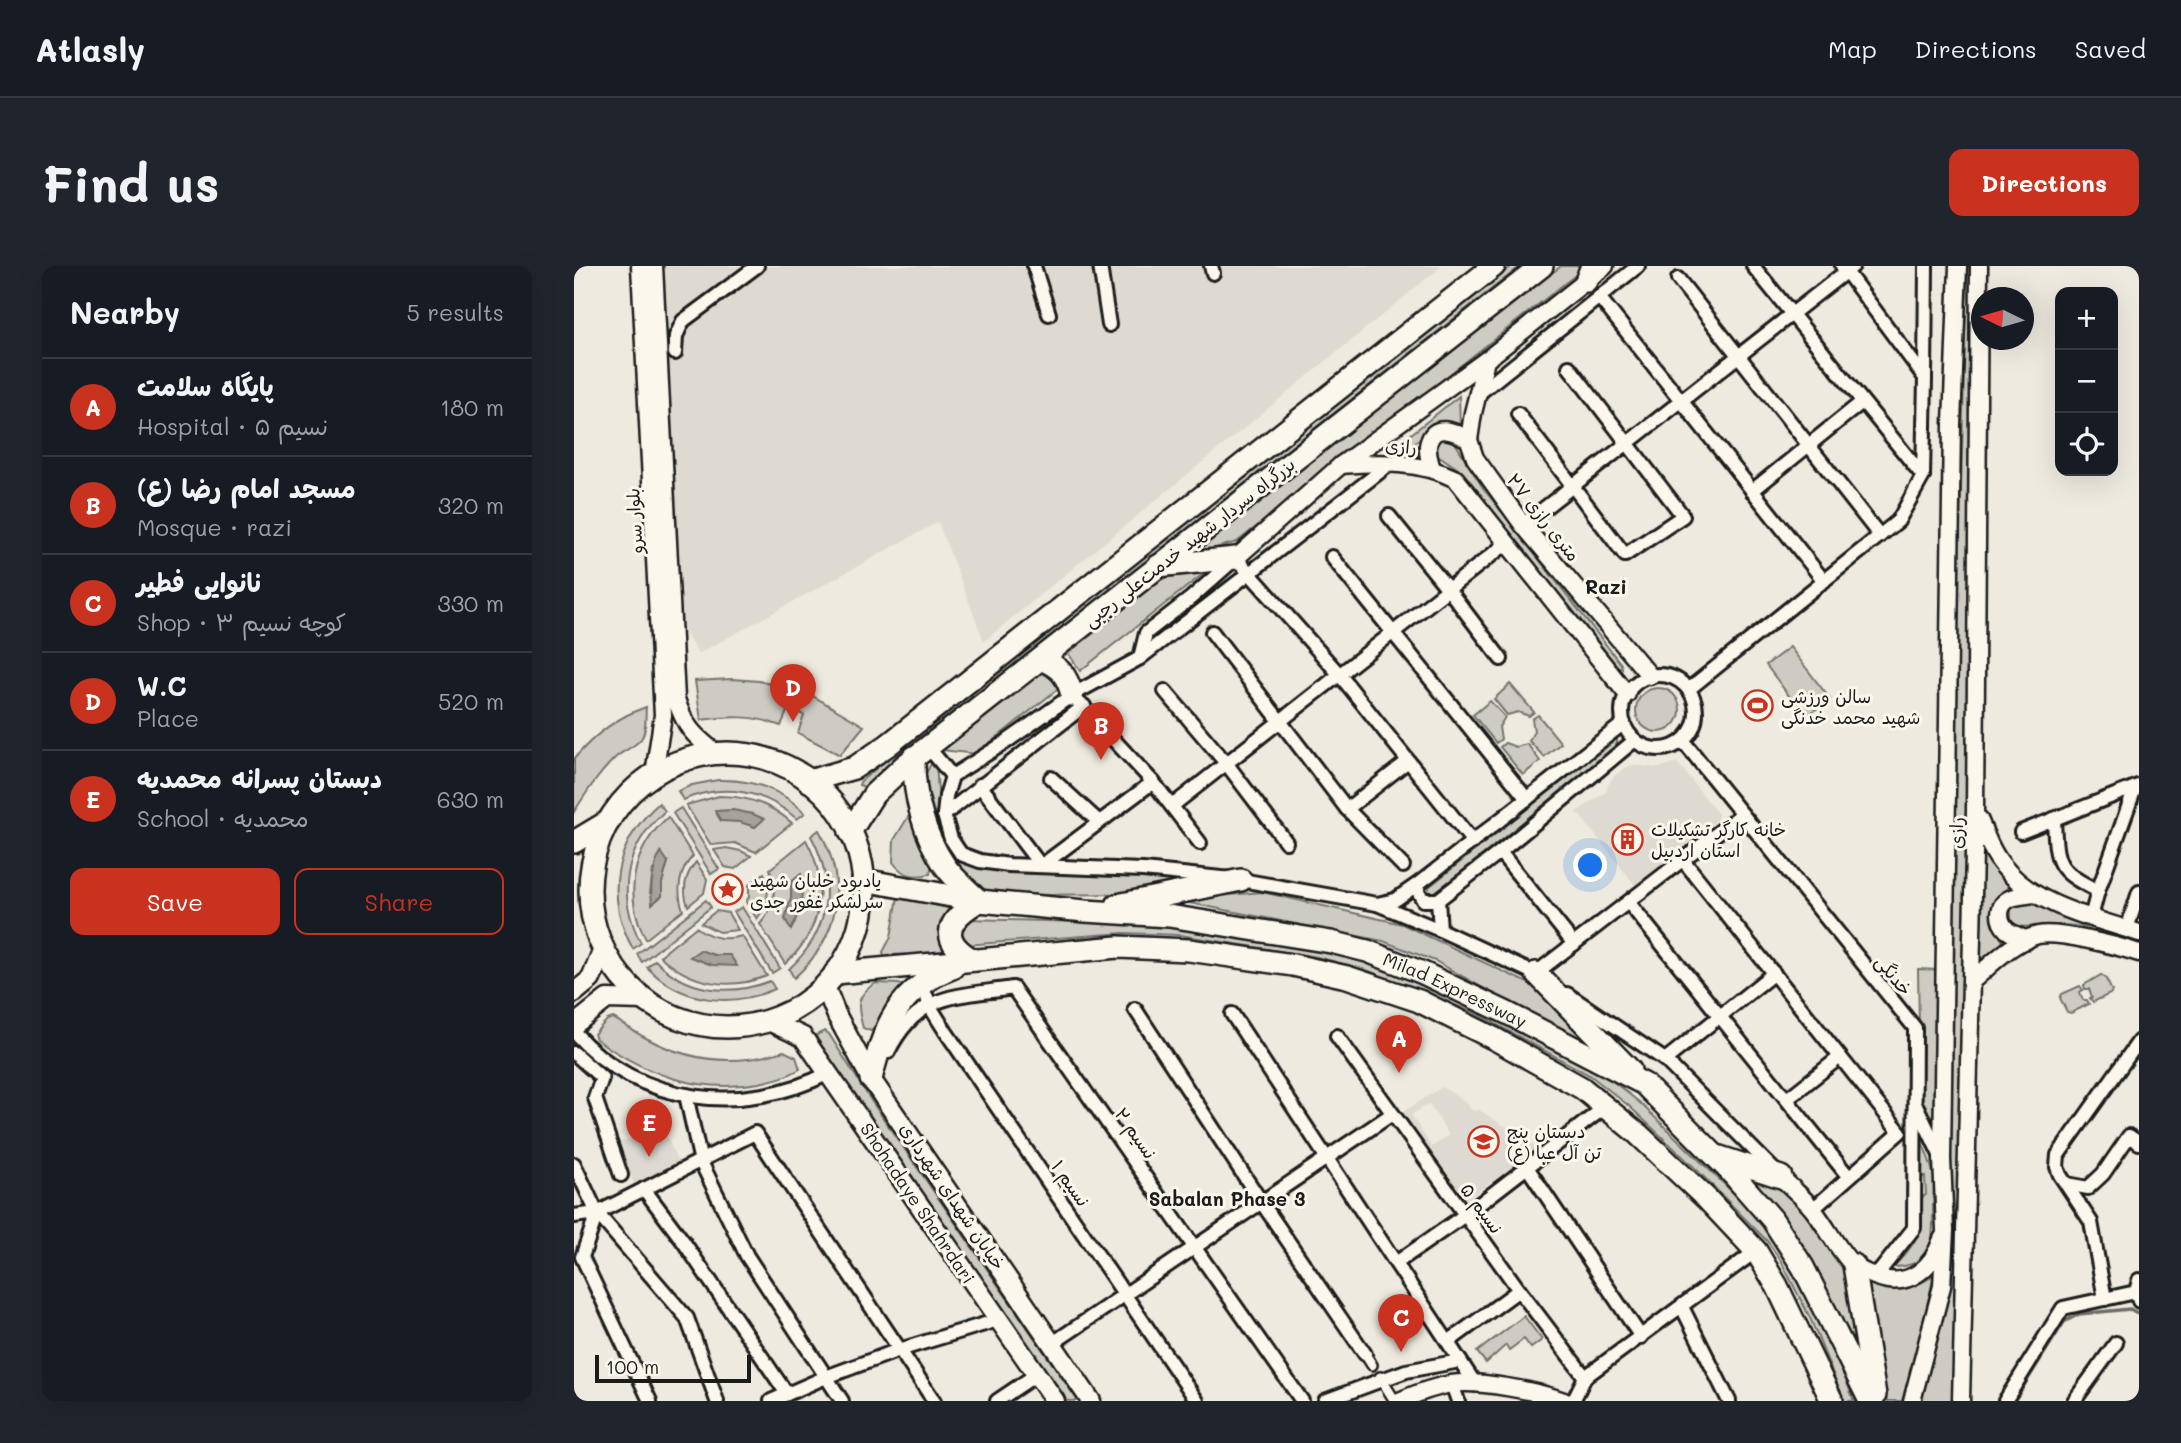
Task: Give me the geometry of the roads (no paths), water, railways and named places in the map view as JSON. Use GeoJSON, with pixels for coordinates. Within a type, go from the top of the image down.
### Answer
{"type":"FeatureCollection","features":[{"type":"Feature","properties":{"kind":"highway","name":"بزرگراه سردار شهید خدمت‌علی رجبی"},"geometry":{"type":"LineString","coordinates":[[809,781],[854,768],[888,746],[1494,266]]}},
{"type":"Feature","properties":{"kind":"highway","name":"بزرگراه سردار شهید خدمت‌علی رجبی"},"geometry":{"type":"LineString","coordinates":[[850,832],[874,794],[921,752],[1542,266]]}},
{"type":"Feature","properties":{"kind":"highway"},"geometry":{"type":"LineString","coordinates":[[1156,566],[1243,565]]}},
{"type":"Feature","properties":{"kind":"highway"},"geometry":{"type":"LineString","coordinates":[[1041,659],[1056,665],[1068,678],[1078,700]]}},
{"type":"Feature","properties":{"kind":"highway"},"geometry":{"type":"LineString","coordinates":[[921,752],[916,799],[934,848],[945,867],[979,901],[959,914],[952,923],[950,934],[961,953],[973,960]]}},
{"type":"Feature","properties":{"kind":"highway"},"geometry":{"type":"LineString","coordinates":[[716,753],[765,759],[781,764],[809,781],[833,804],[850,832],[863,880],[858,929],[845,960],[830,980],[799,1007],[769,1021],[737,1027],[704,1026],[672,1016],[644,1000],[620,977],[603,949],[590,901],[592,868],[601,836],[608,821],[628,795],[654,774],[684,760],[716,753]]}},
{"type":"Feature","properties":{"kind":"highway"},"geometry":{"type":"LineString","coordinates":[[574,842],[608,821]]}},
{"type":"Feature","properties":{"kind":"highway","name":"Milad Expressway"},"geometry":{"type":"LineString","coordinates":[[863,880],[979,901],[1169,916],[1331,942],[1367,951],[1423,973],[1507,1013],[1644,1084],[1730,1171],[1772,1219],[1803,1266],[1870,1401]]}},
{"type":"Feature","properties":{"kind":"highway"},"geometry":{"type":"LineString","coordinates":[[1085,911],[1241,880]]}},
{"type":"Feature","properties":{"kind":"highway"},"geometry":{"type":"LineString","coordinates":[[574,904],[593,917]]}},
{"type":"Feature","properties":{"kind":"highway","name":"Milad Expressway"},"geometry":{"type":"LineString","coordinates":[[830,980],[973,960],[1118,947],[1189,950],[1293,965],[1348,977],[1419,1002],[1495,1039],[1582,1088],[1638,1134],[1707,1199],[1756,1251],[1777,1286],[1832,1401]]}},
{"type":"Feature","properties":{"kind":"highway"},"geometry":{"type":"LineString","coordinates":[[872,1079],[878,1049],[892,1017],[906,996],[935,975],[973,960]]}},
{"type":"Feature","properties":{"kind":"highway"},"geometry":{"type":"LineString","coordinates":[[1536,973],[1644,1084]]}},
{"type":"Feature","properties":{"kind":"highway"},"geometry":{"type":"LineString","coordinates":[[1713,1154],[1781,1178]]}},
{"type":"Feature","properties":{"kind":"highway"},"geometry":{"type":"LineString","coordinates":[[1854,1265],[1876,1401]]}},
{"type":"Feature","properties":{"kind":"main road"},"geometry":{"type":"LineString","coordinates":[[574,993],[591,979],[603,949]]}},
{"type":"Feature","properties":{"kind":"main road","name":"خیابان شهدای شهرداری"},"geometry":{"type":"LineString","coordinates":[[830,980],[837,1016],[872,1079],[1091,1401]]}},
{"type":"Feature","properties":{"kind":"main road"},"geometry":{"type":"LineString","coordinates":[[575,1040],[607,999],[644,1000]]}},
{"type":"Feature","properties":{"kind":"main road","name":"Shohadaye Shahrdari"},"geometry":{"type":"LineString","coordinates":[[769,1021],[803,1037],[1055,1401]]}},
{"type":"Feature","properties":{"kind":"street","name":"بلوار سرو"},"geometry":{"type":"LineString","coordinates":[[640,266],[663,715],[654,774]]}},
{"type":"Feature","properties":{"kind":"street","name":"بلوار سرو"},"geometry":{"type":"LineString","coordinates":[[654,266],[676,699],[682,719],[695,736],[716,753]]}},
{"type":"Feature","properties":{"kind":"street"},"geometry":{"type":"LineString","coordinates":[[675,353],[676,335],[683,321],[757,266]]}},
{"type":"Feature","properties":{"kind":"street"},"geometry":{"type":"LineString","coordinates":[[1034,266],[1049,314]]}},
{"type":"Feature","properties":{"kind":"street"},"geometry":{"type":"LineString","coordinates":[[1100,266],[1109,325]]}},
{"type":"Feature","properties":{"kind":"street"},"geometry":{"type":"LineString","coordinates":[[1478,394],[1605,266]]}},
{"type":"Feature","properties":{"kind":"street"},"geometry":{"type":"LineString","coordinates":[[1638,266],[1592,281],[1341,465],[1243,565],[1140,658],[1078,700],[952,776],[944,815],[951,839],[961,854],[980,861],[1143,870],[1241,880],[1377,904],[1536,973],[1665,1060],[1813,1209],[1854,1265],[1886,1280],[1905,1281],[1926,1267],[1938,1250],[1945,1230]]}},
{"type":"Feature","properties":{"kind":"street"},"geometry":{"type":"LineString","coordinates":[[1753,266],[1923,476]]}},
{"type":"Feature","properties":{"kind":"street"},"geometry":{"type":"LineString","coordinates":[[1689,689],[1898,521],[1923,476],[1926,266]]}},
{"type":"Feature","properties":{"kind":"street","name":"رازی"},"geometry":{"type":"LineString","coordinates":[[1912,1401],[1942,1286],[1945,1230],[1942,1159],[1950,564],[1958,266]]}},
{"type":"Feature","properties":{"kind":"street","name":"رازی"},"geometry":{"type":"LineString","coordinates":[[1961,1401],[1976,811],[1979,266]]}},
{"type":"Feature","properties":{"kind":"street"},"geometry":{"type":"LineString","coordinates":[[1523,525],[1847,268],[1925,378]]}},
{"type":"Feature","properties":{"kind":"street"},"geometry":{"type":"LineString","coordinates":[[1678,279],[1880,536]]}},
{"type":"Feature","properties":{"kind":"street"},"geometry":{"type":"LineString","coordinates":[[1592,281],[1680,402],[1824,581]]}},
{"type":"Feature","properties":{"kind":"street"},"geometry":{"type":"LineString","coordinates":[[1432,469],[1427,447],[1432,436],[1441,431],[1452,430],[1468,440],[1486,360]]}},
{"type":"Feature","properties":{"kind":"street"},"geometry":{"type":"LineString","coordinates":[[1518,414],[1625,555],[1683,516],[1569,367]]}},
{"type":"Feature","properties":{"kind":"street"},"geometry":{"type":"LineString","coordinates":[[1752,491],[1862,402]]}},
{"type":"Feature","properties":{"kind":"street","name":"۲۷ متری رازی"},"geometry":{"type":"LineString","coordinates":[[1468,440],[1475,458],[1523,525],[1650,676]]}},
{"type":"Feature","properties":{"kind":"street"},"geometry":{"type":"LineString","coordinates":[[1140,658],[1146,633],[1191,598],[1391,463]]}},
{"type":"Feature","properties":{"kind":"street","name":"رازی"},"geometry":{"type":"LineString","coordinates":[[1341,465],[1391,463],[1432,469],[1456,479],[1507,542]]}},
{"type":"Feature","properties":{"kind":"street"},"geometry":{"type":"LineString","coordinates":[[1389,516],[1501,659]]}},
{"type":"Feature","properties":{"kind":"street"},"geometry":{"type":"LineString","coordinates":[[1172,806],[1507,542],[1627,694]]}},
{"type":"Feature","properties":{"kind":"street"},"geometry":{"type":"LineString","coordinates":[[1332,557],[1527,799]]}},
{"type":"Feature","properties":{"kind":"street"},"geometry":{"type":"LineString","coordinates":[[1950,564],[1977,565]]}},
{"type":"Feature","properties":{"kind":"street"},"geometry":{"type":"LineString","coordinates":[[1243,565],[1339,674],[1473,842]]}},
{"type":"Feature","properties":{"kind":"street"},"geometry":{"type":"LineString","coordinates":[[1212,632],[1347,809],[1404,866]]}},
{"type":"Feature","properties":{"kind":"street"},"geometry":{"type":"LineString","coordinates":[[1661,675],[1681,682],[1689,689],[1696,710],[1695,722],[1683,741],[1672,747],[1659,749],[1646,747],[1635,740],[1624,723],[1623,713],[1627,694],[1633,686],[1650,676],[1661,675]]}},
{"type":"Feature","properties":{"kind":"street"},"geometry":{"type":"LineString","coordinates":[[1165,691],[1226,763],[1286,842]]}},
{"type":"Feature","properties":{"kind":"street"},"geometry":{"type":"LineString","coordinates":[[1078,700],[1153,782],[1200,843]]}},
{"type":"Feature","properties":{"kind":"street"},"geometry":{"type":"LineString","coordinates":[[944,815],[1078,700]]}},
{"type":"Feature","properties":{"kind":"street"},"geometry":{"type":"LineString","coordinates":[[1377,904],[1395,900],[1418,884],[1624,723]]}},
{"type":"Feature","properties":{"kind":"street"},"geometry":{"type":"LineString","coordinates":[[1418,884],[1423,900],[1438,900],[1635,740]]}},
{"type":"Feature","properties":{"kind":"street","name":"خدنگی"},"geometry":{"type":"LineString","coordinates":[[1683,741],[1915,1028],[1913,1228],[1876,1276]]}},
{"type":"Feature","properties":{"kind":"street"},"geometry":{"type":"LineString","coordinates":[[921,752],[952,776]]}},
{"type":"Feature","properties":{"kind":"street"},"geometry":{"type":"LineString","coordinates":[[1347,809],[1408,761]]}},
{"type":"Feature","properties":{"kind":"street"},"geometry":{"type":"LineString","coordinates":[[1051,778],[1099,822]]}},
{"type":"Feature","properties":{"kind":"street"},"geometry":{"type":"LineString","coordinates":[[1041,866],[1153,782]]}},
{"type":"Feature","properties":{"kind":"street"},"geometry":{"type":"LineString","coordinates":[[980,785],[1041,866]]}},
{"type":"Feature","properties":{"kind":"street"},"geometry":{"type":"LineString","coordinates":[[2021,832],[2137,787]]}},
{"type":"Feature","properties":{"kind":"street"},"geometry":{"type":"LineString","coordinates":[[2091,917],[2137,787]]}},
{"type":"Feature","properties":{"kind":"street"},"geometry":{"type":"LineString","coordinates":[[1976,811],[1991,849],[2004,868],[2035,894],[2133,931],[2139,892]]}},
{"type":"Feature","properties":{"kind":"street"},"geometry":{"type":"LineString","coordinates":[[1536,973],[1742,814]]}},
{"type":"Feature","properties":{"kind":"street"},"geometry":{"type":"LineString","coordinates":[[2054,819],[2055,849],[2061,864],[2072,878],[2098,891]]}},
{"type":"Feature","properties":{"kind":"street"},"geometry":{"type":"LineString","coordinates":[[1500,852],[1574,944]]}},
{"type":"Feature","properties":{"kind":"street"},"geometry":{"type":"LineString","coordinates":[[1684,860],[1900,1132],[1813,1209]]}},
{"type":"Feature","properties":{"kind":"street"},"geometry":{"type":"LineString","coordinates":[[2027,940],[2008,931],[2000,919],[2000,911],[2010,898],[2035,894]]}},
{"type":"Feature","properties":{"kind":"street"},"geometry":{"type":"LineString","coordinates":[[1438,900],[1440,930]]}},
{"type":"Feature","properties":{"kind":"street"},"geometry":{"type":"LineString","coordinates":[[1629,903],[1849,1176]]}},
{"type":"Feature","properties":{"kind":"street"},"geometry":{"type":"LineString","coordinates":[[1972,981],[2009,950],[2039,935],[2053,934],[2139,953]]}},
{"type":"Feature","properties":{"kind":"street"},"geometry":{"type":"LineString","coordinates":[[1665,1060],[1774,973]]}},
{"type":"Feature","properties":{"kind":"street","name":"نسیم ۱"},"geometry":{"type":"LineString","coordinates":[[923,983],[929,1005],[1197,1401]]}},
{"type":"Feature","properties":{"kind":"street","name":"نسیم ۲"},"geometry":{"type":"LineString","coordinates":[[929,1005],[950,998],[1013,988],[1302,1401]]}},
{"type":"Feature","properties":{"kind":"street"},"geometry":{"type":"LineString","coordinates":[[886,1054],[909,1020],[929,1005]]}},
{"type":"Feature","properties":{"kind":"street"},"geometry":{"type":"LineString","coordinates":[[1135,1009],[1369,1360]]}},
{"type":"Feature","properties":{"kind":"street"},"geometry":{"type":"LineString","coordinates":[[1232,1014],[1476,1385]]}},
{"type":"Feature","properties":{"kind":"street","name":"نسیم ۵"},"geometry":{"type":"LineString","coordinates":[[1337,1036],[1519,1290],[1585,1377]]}},
{"type":"Feature","properties":{"kind":"street"},"geometry":{"type":"LineString","coordinates":[[575,1040],[621,1071],[644,1082],[685,1095],[717,1099],[767,1096],[792,1089],[829,1073]]}},
{"type":"Feature","properties":{"kind":"street"},"geometry":{"type":"LineString","coordinates":[[575,1040],[602,1078],[595,1098],[621,1175]]}},
{"type":"Feature","properties":{"kind":"street"},"geometry":{"type":"LineString","coordinates":[[2105,1299],[2091,1222],[2057,1167],[2058,1155],[2139,1041]]}},
{"type":"Feature","properties":{"kind":"street"},"geometry":{"type":"LineString","coordinates":[[1787,1099],[1840,1057]]}},
{"type":"Feature","properties":{"kind":"street"},"geometry":{"type":"LineString","coordinates":[[685,1095],[701,1162],[747,1256],[842,1401]]}},
{"type":"Feature","properties":{"kind":"street"},"geometry":{"type":"LineString","coordinates":[[1915,1104],[1942,1159]]}},
{"type":"Feature","properties":{"kind":"street"},"geometry":{"type":"LineString","coordinates":[[1395,1263],[1465,1215],[1605,1107]]}},
{"type":"Feature","properties":{"kind":"street"},"geometry":{"type":"LineString","coordinates":[[1053,1343],[1392,1114]]}},
{"type":"Feature","properties":{"kind":"street"},"geometry":{"type":"LineString","coordinates":[[574,1216],[597,1213],[755,1133],[934,1401]]}},
{"type":"Feature","properties":{"kind":"street"},"geometry":{"type":"LineString","coordinates":[[2067,1184],[2088,1188],[2103,1174],[2129,1136],[2139,1143]]}},
{"type":"Feature","properties":{"kind":"street"},"geometry":{"type":"LineString","coordinates":[[574,1164],[597,1213],[687,1318],[717,1401]]}},
{"type":"Feature","properties":{"kind":"street"},"geometry":{"type":"LineString","coordinates":[[1527,1167],[1641,1338]]}},
{"type":"Feature","properties":{"kind":"street"},"geometry":{"type":"LineString","coordinates":[[644,1189],[683,1241],[787,1394]]}},
{"type":"Feature","properties":{"kind":"street"},"geometry":{"type":"LineString","coordinates":[[597,1213],[582,1257],[650,1401]]}},
{"type":"Feature","properties":{"kind":"street"},"geometry":{"type":"LineString","coordinates":[[1573,1401],[1585,1377],[1756,1251]]}},
{"type":"Feature","properties":{"kind":"street"},"geometry":{"type":"LineString","coordinates":[[1448,1342],[1519,1290]]}},
{"type":"Feature","properties":{"kind":"street"},"geometry":{"type":"LineString","coordinates":[[2005,1401],[2063,1308],[2138,1291]]}},
{"type":"Feature","properties":{"kind":"street"},"geometry":{"type":"LineString","coordinates":[[1682,1307],[1729,1401]]}},
{"type":"Feature","properties":{"kind":"street"},"geometry":{"type":"LineString","coordinates":[[771,1401],[899,1350],[998,1320]]}},
{"type":"Feature","properties":{"kind":"street"},"geometry":{"type":"LineString","coordinates":[[2074,1401],[2116,1343]]}},
{"type":"Feature","properties":{"kind":"street"},"geometry":{"type":"LineString","coordinates":[[1325,1401],[1381,1379],[1431,1365],[1460,1361]]}},
{"type":"Feature","properties":{"kind":"street"},"geometry":{"type":"LineString","coordinates":[[998,1401],[1037,1374]]}},
{"type":"Feature","properties":{"kind":"street"},"geometry":{"type":"LineString","coordinates":[[1381,1379],[1397,1401],[1452,1384],[1532,1392],[1564,1401]]}},
{"type":"Feature","properties":{"kind":"street"},"geometry":{"type":"LineString","coordinates":[[1452,1384],[1458,1401]]}},
{"type":"Feature","properties":{"kind":"waterway"},"geometry":{"type":"LineString","coordinates":[[2014,1401],[2064,1322],[2079,1314],[2130,1309],[2139,1314]]}},
{"type":"Feature","properties":{"kind":"place","name":"سالن ورزشی شهید محمد خدنگی"},"geometry":{"type":"Point","coordinates":[1758,706]}},
{"type":"Feature","properties":{"kind":"place","name":"W.C"},"geometry":{"type":"Point","coordinates":[793,722]}},
{"type":"Feature","properties":{"kind":"place","name":"مسجد امام رضا (ع)"},"geometry":{"type":"Point","coordinates":[1101,760]}},
{"type":"Feature","properties":{"kind":"place","name":"خانه کارگر تشکیلات استان اردبیل"},"geometry":{"type":"Point","coordinates":[1628,839]}},
{"type":"Feature","properties":{"kind":"place","name":"یادبود خلبان شهید سرلشکر غفور جدی"},"geometry":{"type":"Point","coordinates":[727,890]}},
{"type":"Feature","properties":{"kind":"place","name":"پایگاه سلامت"},"geometry":{"type":"Point","coordinates":[1399,1073]}},
{"type":"Feature","properties":{"kind":"place","name":"دبستان پنج تن آل عبا (ع)"},"geometry":{"type":"Point","coordinates":[1484,1141]}},
{"type":"Feature","properties":{"kind":"place","name":"دبستان پسرانه محمدیه"},"geometry":{"type":"Point","coordinates":[649,1157]}},
{"type":"Feature","properties":{"kind":"place","name":"نانوایی فطیر"},"geometry":{"type":"Point","coordinates":[1401,1352]}},
{"type":"Feature","properties":{"kind":"district","name":"Razi"},"geometry":{"type":"Point","coordinates":[1606,586]}},
{"type":"Feature","properties":{"kind":"district","name":"Sabalan Phase 3"},"geometry":{"type":"Point","coordinates":[1227,1198]}}]}
